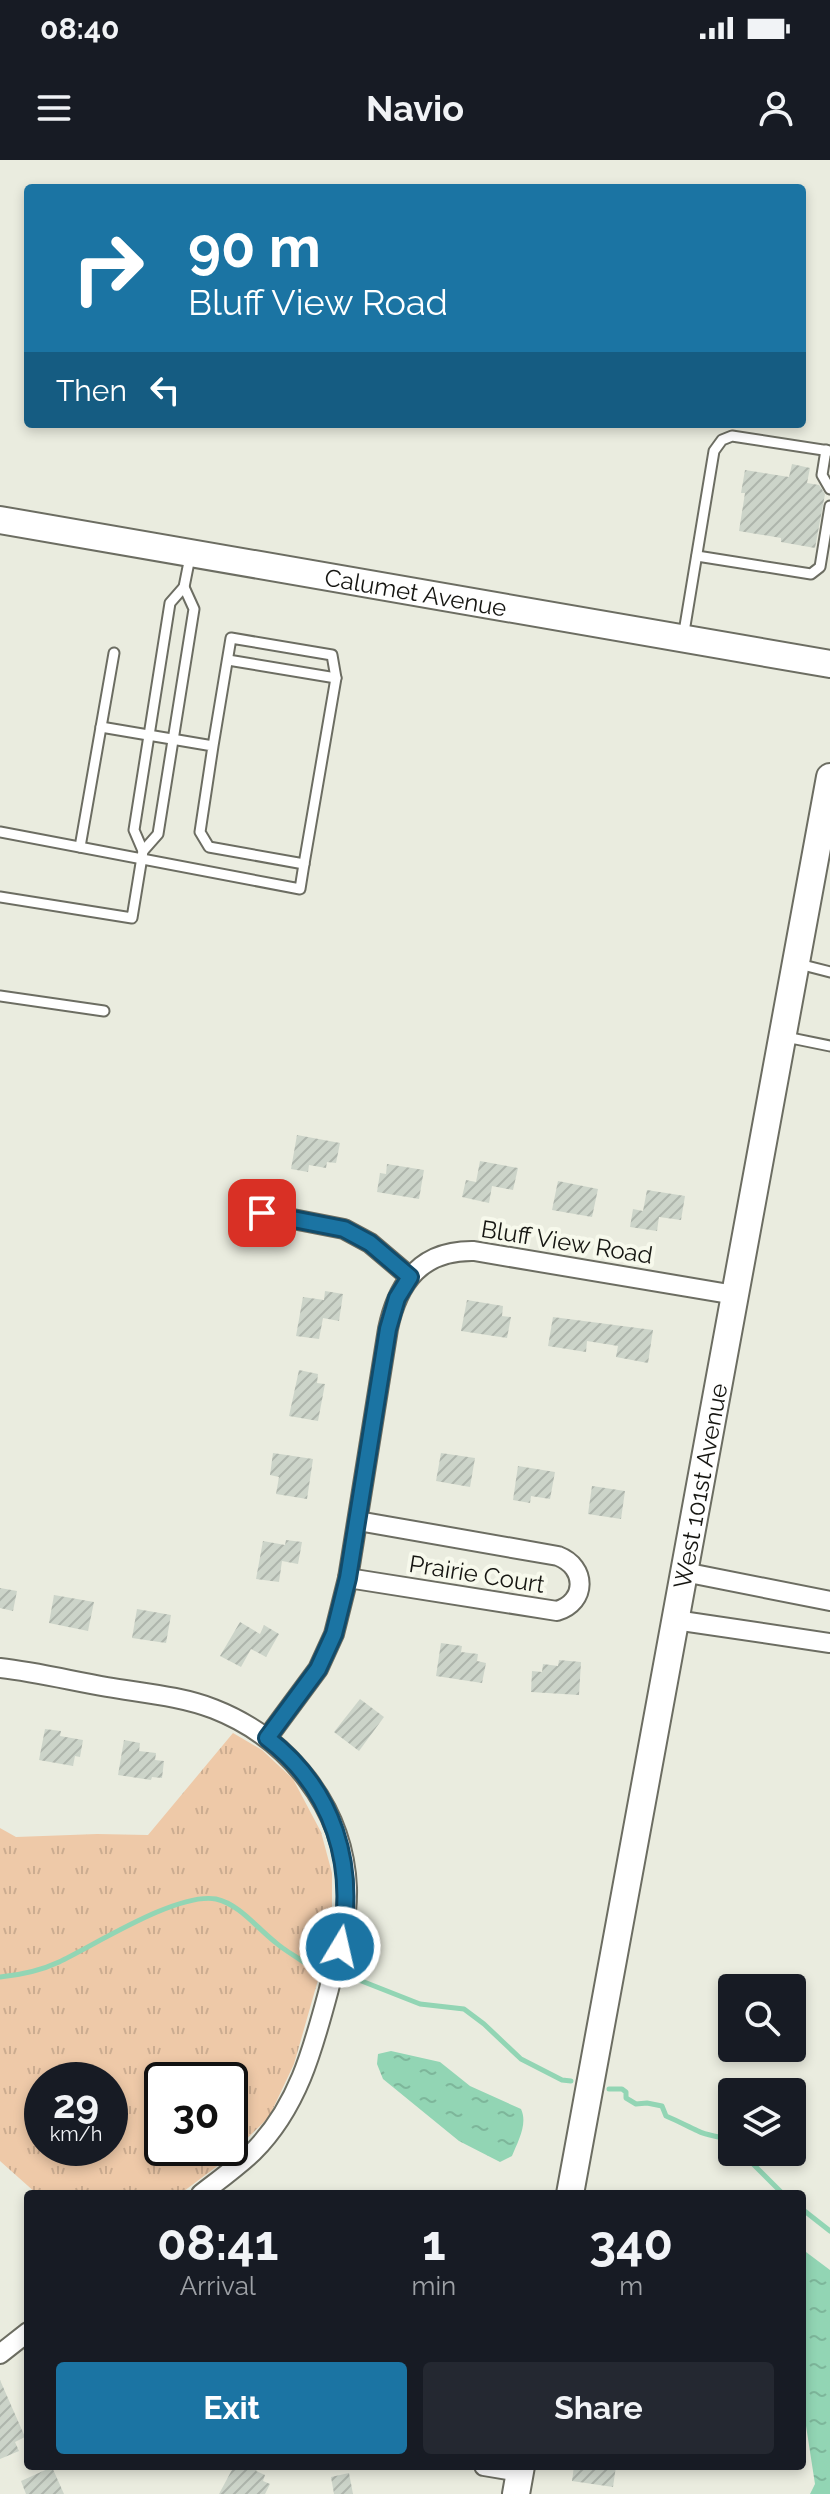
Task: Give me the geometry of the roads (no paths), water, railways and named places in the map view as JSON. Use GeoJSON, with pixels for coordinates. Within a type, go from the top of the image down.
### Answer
{"type":"FeatureCollection","features":[{"type":"Feature","properties":{"kind":"street","name":"Calumet Avenue"},"geometry":{"type":"LineString","coordinates":[[0,520],[830,664]]}},
{"type":"Feature","properties":{"kind":"street","name":"West 101st Avenue"},"geometry":{"type":"LineString","coordinates":[[571,2190],[830,777]]}},
{"type":"Feature","properties":{"kind":"street"},"geometry":{"type":"LineString","coordinates":[[262,1213],[344,1229],[370,1243],[410,1277]]}},
{"type":"Feature","properties":{"kind":"street","name":"Bluff View Road"},"geometry":{"type":"LineString","coordinates":[[267,1738],[297,1700],[326,1654],[334,1634],[348,1578],[390,1321],[397,1298],[410,1277],[434,1258],[448,1253],[474,1251],[735,1295]]}},
{"type":"Feature","properties":{"kind":"street","name":"Prairie Court"},"geometry":{"type":"LineString","coordinates":[[348,1578],[557,1611],[572,1603],[580,1588],[574,1565],[558,1556],[358,1521]]}},
{"type":"Feature","properties":{"kind":"street"},"geometry":{"type":"LineString","coordinates":[[684,1572],[830,1601]]}},
{"type":"Feature","properties":{"kind":"street"},"geometry":{"type":"LineString","coordinates":[[675,1620],[830,1643]]}},
{"type":"Feature","properties":{"kind":"street"},"geometry":{"type":"LineString","coordinates":[[0,1668],[196,1703],[231,1716],[284,1752],[312,1785],[334,1828],[347,1888],[340,1947],[309,2061],[280,2120],[254,2150],[206,2190]]}},
{"type":"Feature","properties":{"kind":"street"},"geometry":{"type":"LineString","coordinates":[[0,2354],[24,2335]]}},
{"type":"Feature","properties":{"kind":"street"},"geometry":{"type":"LineString","coordinates":[[497,2470],[519,2477]]}},
{"type":"Feature","properties":{"kind":"lane"},"geometry":{"type":"LineString","coordinates":[[683,638],[714,451],[722,440],[732,436],[828,450],[822,475],[830,489]]}},
{"type":"Feature","properties":{"kind":"lane"},"geometry":{"type":"LineString","coordinates":[[697,556],[811,574],[820,567],[830,506]]}},
{"type":"Feature","properties":{"kind":"lane"},"geometry":{"type":"LineString","coordinates":[[0,897],[132,918],[142,855],[134,830],[170,603],[184,587],[191,553]]}},
{"type":"Feature","properties":{"kind":"lane"},"geometry":{"type":"LineString","coordinates":[[142,855],[158,834],[194,609],[184,587]]}},
{"type":"Feature","properties":{"kind":"lane"},"geometry":{"type":"LineString","coordinates":[[0,832],[142,855],[300,889],[336,678],[332,655],[231,638],[200,832],[209,847],[304,864]]}},
{"type":"Feature","properties":{"kind":"lane"},"geometry":{"type":"LineString","coordinates":[[80,847],[114,653]]}},
{"type":"Feature","properties":{"kind":"lane"},"geometry":{"type":"LineString","coordinates":[[228,660],[336,678]]}},
{"type":"Feature","properties":{"kind":"lane"},"geometry":{"type":"LineString","coordinates":[[101,727],[213,746]]}},
{"type":"Feature","properties":{"kind":"lane"},"geometry":{"type":"LineString","coordinates":[[796,963],[830,972]]}},
{"type":"Feature","properties":{"kind":"lane"},"geometry":{"type":"LineString","coordinates":[[0,996],[104,1011]]}},
{"type":"Feature","properties":{"kind":"lane"},"geometry":{"type":"LineString","coordinates":[[782,1036],[830,1046]]}},
{"type":"Feature","properties":{"kind":"water"},"geometry":{"type":"Polygon","coordinates":[[[391,2051],[440,2062],[470,2086],[521,2109],[523,2127],[512,2156],[500,2162],[459,2141],[383,2079],[377,2064],[378,2054],[391,2051]]]}},
{"type":"Feature","properties":{"kind":"water"},"geometry":{"type":"Polygon","coordinates":[[[806,2252],[830,2270],[830,2494],[810,2494],[815,2484],[806,2426],[806,2252]]]}},
{"type":"Feature","properties":{"kind":"waterway"},"geometry":{"type":"LineString","coordinates":[[0,1977],[52,1965],[159,1911],[200,1899],[216,1899],[232,1906],[278,1945],[305,1963]]}},
{"type":"Feature","properties":{"kind":"waterway"},"geometry":{"type":"LineString","coordinates":[[359,1980],[420,2004],[464,2009],[521,2059],[562,2080],[571,2081]]}},
{"type":"Feature","properties":{"kind":"waterway"},"geometry":{"type":"LineString","coordinates":[[609,2089],[622,2089],[626,2092],[626,2098],[636,2104],[662,2106],[666,2116],[702,2133],[718,2137]]}},
{"type":"Feature","properties":{"kind":"waterway"},"geometry":{"type":"LineString","coordinates":[[755,2166],[779,2190]]}},
{"type":"Feature","properties":{"kind":"waterway"},"geometry":{"type":"LineString","coordinates":[[806,2212],[830,2231]]}}]}
